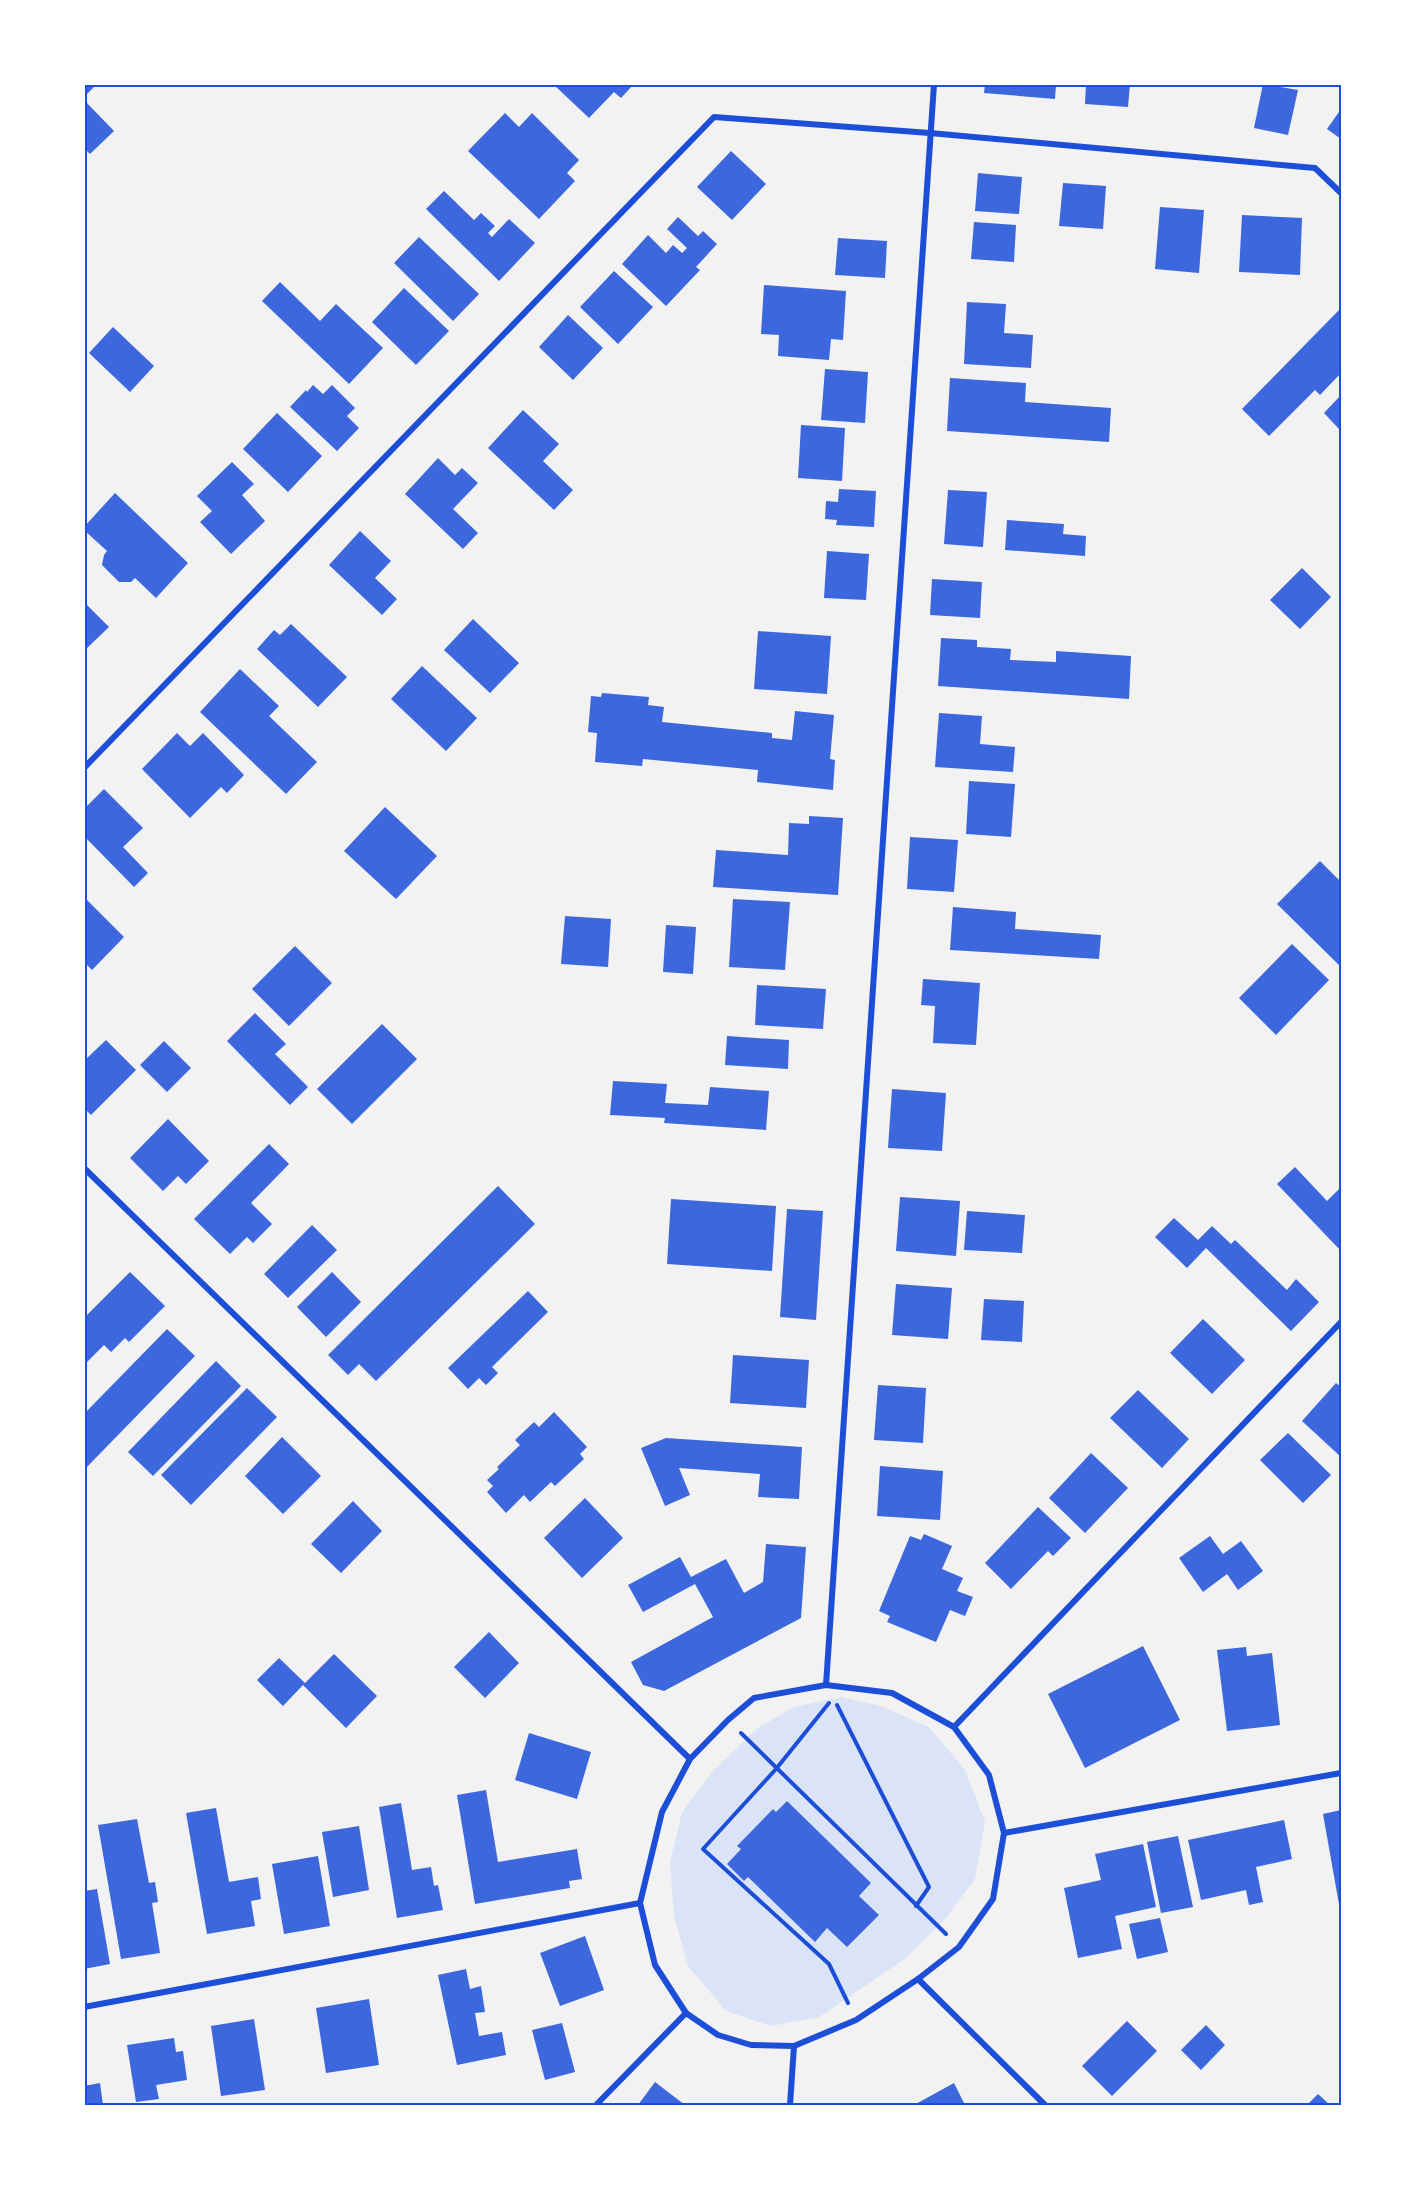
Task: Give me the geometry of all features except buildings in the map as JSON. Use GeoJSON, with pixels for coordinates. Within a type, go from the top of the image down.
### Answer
{"type":"FeatureCollection","features":[{"type":"Feature","properties":{"kind":"street"},"geometry":{"type":"LineString","coordinates":[[826,1684],[934,84]]}},
{"type":"Feature","properties":{"kind":"street"},"geometry":{"type":"LineString","coordinates":[[84,768],[714,117],[930,133],[1315,168],[1341,193]]}},
{"type":"Feature","properties":{"kind":"street"},"geometry":{"type":"LineString","coordinates":[[84,1168],[690,1759]]}},
{"type":"Feature","properties":{"kind":"street"},"geometry":{"type":"LineString","coordinates":[[954,1728],[1341,1322]]}},
{"type":"Feature","properties":{"kind":"street"},"geometry":{"type":"LineString","coordinates":[[826,1684],[892,1693],[954,1728],[988,1775],[1004,1833],[993,1899],[959,1947],[918,1980],[856,2020],[794,2046],[751,2045],[718,2035],[686,2013],[655,1965],[640,1903],[662,1812],[690,1759],[728,1720],[754,1698],[826,1684]]}},
{"type":"Feature","properties":{"kind":"street"},"geometry":{"type":"LineString","coordinates":[[1004,1833],[1341,1773]]}},
{"type":"Feature","properties":{"kind":"street"},"geometry":{"type":"LineString","coordinates":[[84,2007],[640,1903]]}},
{"type":"Feature","properties":{"kind":"street"},"geometry":{"type":"LineString","coordinates":[[918,1980],[1045,2105]]}},
{"type":"Feature","properties":{"kind":"street"},"geometry":{"type":"LineString","coordinates":[[596,2105],[686,2013]]}},
{"type":"Feature","properties":{"kind":"street"},"geometry":{"type":"LineString","coordinates":[[790,2105],[794,2046]]}},
{"type":"Feature","properties":{"kind":"path"},"geometry":{"type":"LineString","coordinates":[[856,2020],[829,1964],[703,1849],[777,1769],[833,1698],[929,1887],[916,1906]]}},
{"type":"Feature","properties":{"kind":"path"},"geometry":{"type":"LineString","coordinates":[[728,1720],[959,1947]]}},
{"type":"Feature","properties":{"kind":"shaded area"},"geometry":{"type":"Polygon","coordinates":[[[841,1697],[881,1706],[929,1727],[965,1770],[985,1822],[975,1879],[945,1919],[905,1959],[819,2017],[771,2026],[726,2011],[688,1966],[674,1916],[670,1863],[682,1812],[713,1771],[756,1729],[794,1707],[841,1697]]]}}]}
